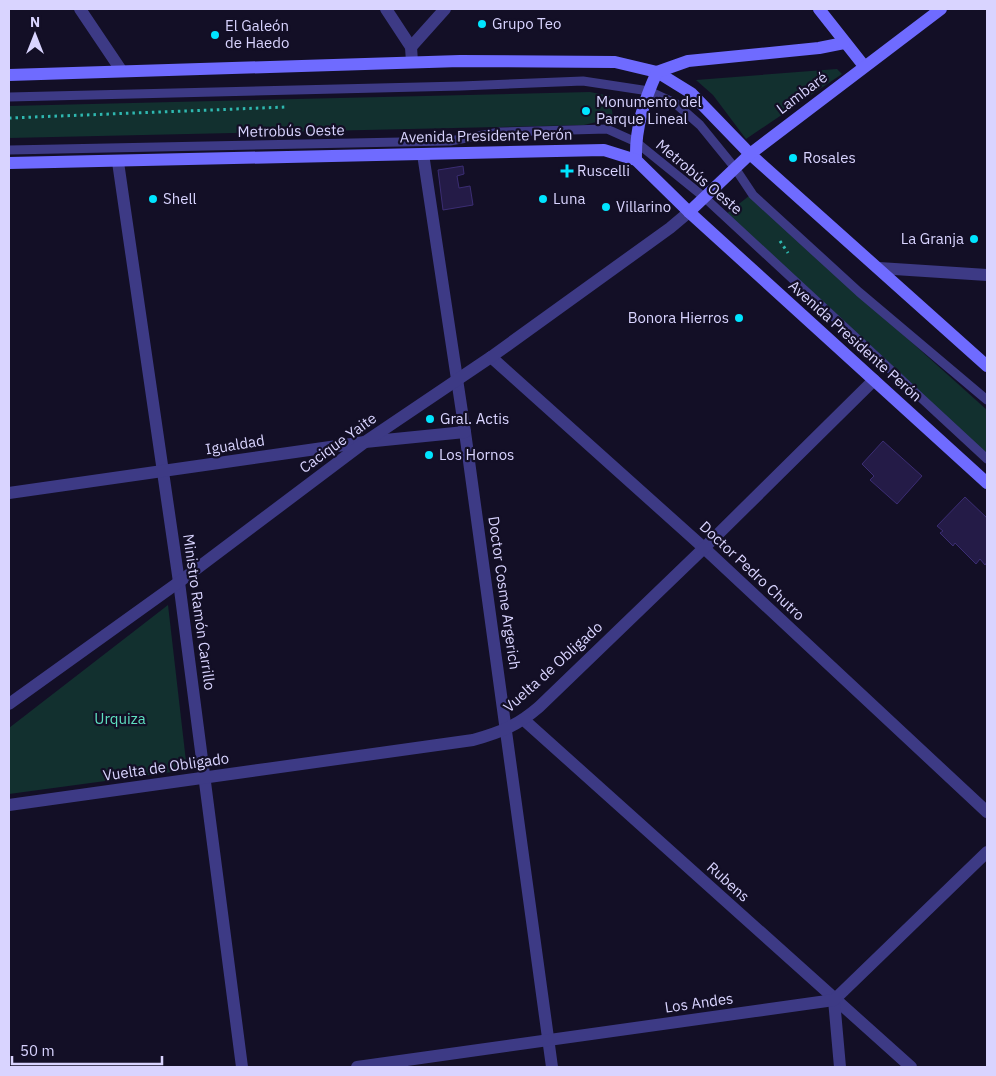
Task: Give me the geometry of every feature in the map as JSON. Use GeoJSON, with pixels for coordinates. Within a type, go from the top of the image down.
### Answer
{"type":"FeatureCollection","features":[{"type":"Feature","properties":{"kind":"main road"},"geometry":{"type":"LineString","coordinates":[[819,9],[864,66]]}},
{"type":"Feature","properties":{"kind":"main road","name":"Lambaré"},"geometry":{"type":"LineString","coordinates":[[689,212],[750,154],[941,9]]}},
{"type":"Feature","properties":{"kind":"main road"},"geometry":{"type":"LineString","coordinates":[[636,160],[636,142],[642,106],[657,72],[688,61],[844,43]]}},
{"type":"Feature","properties":{"kind":"main road"},"geometry":{"type":"LineString","coordinates":[[9,75],[412,62],[615,62],[657,72],[690,93],[750,154],[987,366]]}},
{"type":"Feature","properties":{"kind":"main road","name":"Avenida Presidente Perón"},"geometry":{"type":"LineString","coordinates":[[9,163],[604,150],[636,160],[689,212],[987,482]]}},
{"type":"Feature","properties":{"kind":"street"},"geometry":{"type":"LineString","coordinates":[[80,9],[121,70]]}},
{"type":"Feature","properties":{"kind":"street"},"geometry":{"type":"LineString","coordinates":[[386,9],[411,47],[412,62]]}},
{"type":"Feature","properties":{"kind":"street"},"geometry":{"type":"LineString","coordinates":[[411,47],[445,9]]}},
{"type":"Feature","properties":{"kind":"street","name":"Doctor Cosme Argerich"},"geometry":{"type":"LineString","coordinates":[[423,154],[466,432],[552,1067]]}},
{"type":"Feature","properties":{"kind":"street","name":"Ministro Ramón Carrillo"},"geometry":{"type":"LineString","coordinates":[[118,162],[206,778],[242,1067]]}},
{"type":"Feature","properties":{"kind":"street","name":"Cacique Yaite"},"geometry":{"type":"LineString","coordinates":[[9,704],[179,582],[365,442],[457,378],[491,357],[670,228],[689,212]]}},
{"type":"Feature","properties":{"kind":"street"},"geometry":{"type":"LineString","coordinates":[[879,268],[987,275]]}},
{"type":"Feature","properties":{"kind":"street","name":"Doctor Pedro Chutro"},"geometry":{"type":"LineString","coordinates":[[491,357],[704,548],[987,812]]}},
{"type":"Feature","properties":{"kind":"street","name":"Vuelta de Obligado"},"geometry":{"type":"LineString","coordinates":[[9,804],[474,740],[506,730],[524,720],[704,548],[874,380]]}},
{"type":"Feature","properties":{"kind":"street","name":"Igualdad"},"geometry":{"type":"LineString","coordinates":[[9,493],[365,442],[466,432]]}},
{"type":"Feature","properties":{"kind":"street","name":"Rubens"},"geometry":{"type":"LineString","coordinates":[[524,720],[834,1000],[911,1067]]}},
{"type":"Feature","properties":{"kind":"street"},"geometry":{"type":"LineString","coordinates":[[840,1067],[834,1000],[987,852]]}},
{"type":"Feature","properties":{"kind":"street","name":"Los Andes"},"geometry":{"type":"LineString","coordinates":[[357,1067],[548,1042],[834,1000]]}},
{"type":"Feature","properties":{"kind":"lane","name":"Metrobús Oeste"},"geometry":{"type":"LineString","coordinates":[[9,97],[461,86],[583,81],[648,91],[674,103],[700,125],[735,168],[753,195],[859,292],[987,400]]}},
{"type":"Feature","properties":{"kind":"lane","name":"Metrobús Oeste"},"geometry":{"type":"LineString","coordinates":[[9,150],[450,141],[500,132],[607,129],[636,142],[704,197],[987,459]]}},
{"type":"Feature","properties":{"kind":"path"},"geometry":{"type":"LineString","coordinates":[[9,118],[294,106]]}},
{"type":"Feature","properties":{"kind":"path"},"geometry":{"type":"LineString","coordinates":[[776,235],[790,256]]}},
{"type":"Feature","properties":{"kind":"green space"},"geometry":{"type":"Polygon","coordinates":[[[837,69],[842,74],[746,139],[713,95],[696,80],[837,69]]]}},
{"type":"Feature","properties":{"kind":"green space"},"geometry":{"type":"Polygon","coordinates":[[[590,92],[610,96],[613,118],[584,125],[9,138],[9,106],[590,92]]]}},
{"type":"Feature","properties":{"kind":"green space"},"geometry":{"type":"Polygon","coordinates":[[[749,196],[987,410],[987,456],[726,214],[749,196]]]}},
{"type":"Feature","properties":{"kind":"green space","name":"Urquiza"},"geometry":{"type":"Polygon","coordinates":[[[168,605],[187,770],[9,794],[9,728],[168,605]]]}},
{"type":"Feature","properties":{"kind":"building"},"geometry":{"type":"Polygon","coordinates":[[[463,166],[464,174],[457,176],[459,188],[470,186],[473,205],[443,210],[438,170],[463,166]]]}},
{"type":"Feature","properties":{"kind":"building"},"geometry":{"type":"Polygon","coordinates":[[[883,441],[922,476],[897,504],[870,480],[874,476],[862,464],[883,441]]]}},
{"type":"Feature","properties":{"kind":"building"},"geometry":{"type":"Polygon","coordinates":[[[965,497],[987,518],[987,562],[985,565],[980,559],[976,564],[955,543],[953,546],[940,533],[943,531],[937,526],[965,497]]]}},
{"type":"Feature","properties":{"kind":"place","name":"Grupo Teo"},"geometry":{"type":"Point","coordinates":[482,24]}},
{"type":"Feature","properties":{"kind":"place","name":"El Galeón de Haedo"},"geometry":{"type":"Point","coordinates":[215,35]}},
{"type":"Feature","properties":{"kind":"place","name":"Monumento del Parque Lineal"},"geometry":{"type":"Point","coordinates":[586,111]}},
{"type":"Feature","properties":{"kind":"place","name":"Rosales"},"geometry":{"type":"Point","coordinates":[793,158]}},
{"type":"Feature","properties":{"kind":"place","name":"Ruscelli"},"geometry":{"type":"Point","coordinates":[567,171]}},
{"type":"Feature","properties":{"kind":"place","name":"Shell"},"geometry":{"type":"Point","coordinates":[153,199]}},
{"type":"Feature","properties":{"kind":"place","name":"Luna"},"geometry":{"type":"Point","coordinates":[543,199]}},
{"type":"Feature","properties":{"kind":"place","name":"Villarino"},"geometry":{"type":"Point","coordinates":[606,207]}},
{"type":"Feature","properties":{"kind":"place","name":"La Granja"},"geometry":{"type":"Point","coordinates":[974,239]}},
{"type":"Feature","properties":{"kind":"place","name":"Bonora Hierros"},"geometry":{"type":"Point","coordinates":[739,318]}},
{"type":"Feature","properties":{"kind":"place","name":"Gral. Actis"},"geometry":{"type":"Point","coordinates":[430,419]}},
{"type":"Feature","properties":{"kind":"place","name":"Los Hornos"},"geometry":{"type":"Point","coordinates":[429,455]}}]}
